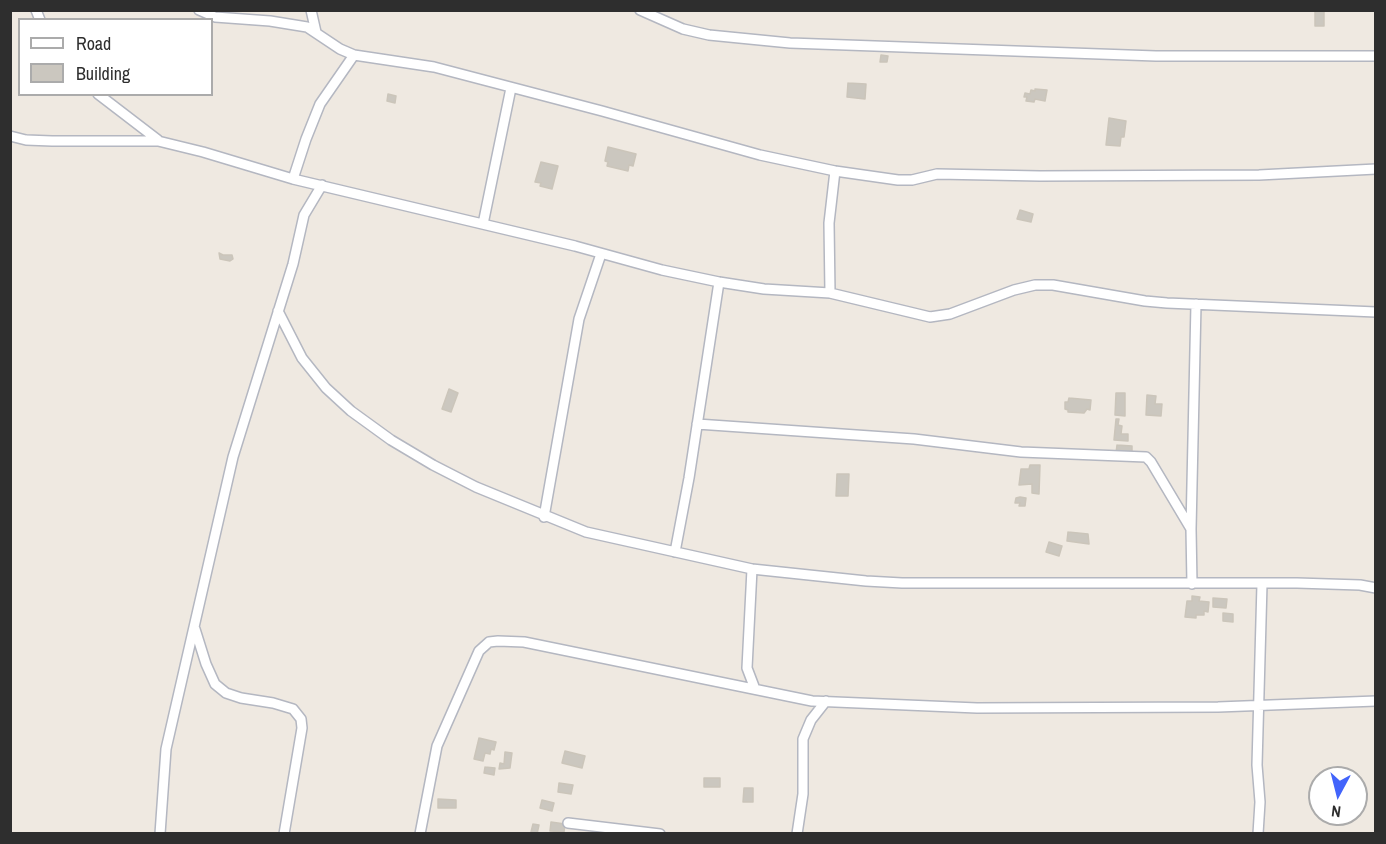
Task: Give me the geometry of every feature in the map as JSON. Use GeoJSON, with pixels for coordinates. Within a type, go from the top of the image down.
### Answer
{"type":"FeatureCollection","features":[{"type":"Feature","properties":{"kind":"street"},"geometry":{"type":"LineString","coordinates":[[200,10],[215,17],[288,23],[307,27],[340,50],[354,55],[428,66],[760,155],[835,171],[904,181],[937,174],[1258,175],[1376,169]]}},
{"type":"Feature","properties":{"kind":"street"},"geometry":{"type":"LineString","coordinates":[[311,10],[316,32]]}},
{"type":"Feature","properties":{"kind":"street"},"geometry":{"type":"LineString","coordinates":[[640,10],[683,29],[709,35],[790,43],[1156,56],[1376,56]]}},
{"type":"Feature","properties":{"kind":"street"},"geometry":{"type":"LineString","coordinates":[[293,179],[320,104],[354,55]]}},
{"type":"Feature","properties":{"kind":"street"},"geometry":{"type":"LineString","coordinates":[[483,224],[511,88]]}},
{"type":"Feature","properties":{"kind":"street"},"geometry":{"type":"LineString","coordinates":[[101,96],[158,141]]}},
{"type":"Feature","properties":{"kind":"street"},"geometry":{"type":"LineString","coordinates":[[10,136],[26,140],[52,141],[158,141],[293,179],[719,282],[764,289],[830,293],[930,317],[950,314],[1014,290],[1035,285],[1053,285],[1144,301],[1376,312]]}},
{"type":"Feature","properties":{"kind":"street"},"geometry":{"type":"LineString","coordinates":[[830,293],[829,223],[835,171]]}},
{"type":"Feature","properties":{"kind":"street"},"geometry":{"type":"LineString","coordinates":[[160,834],[166,749],[233,458],[293,264],[304,215],[322,185]]}},
{"type":"Feature","properties":{"kind":"street"},"geometry":{"type":"LineString","coordinates":[[544,517],[579,319],[601,254]]}},
{"type":"Feature","properties":{"kind":"street"},"geometry":{"type":"LineString","coordinates":[[675,552],[689,478],[719,282]]}},
{"type":"Feature","properties":{"kind":"street"},"geometry":{"type":"LineString","coordinates":[[1192,584],[1196,304]]}},
{"type":"Feature","properties":{"kind":"street"},"geometry":{"type":"LineString","coordinates":[[278,311],[302,358],[326,388],[351,411],[391,440],[476,487],[544,517],[586,532],[752,569],[866,581],[1360,585],[1376,588]]}},
{"type":"Feature","properties":{"kind":"street"},"geometry":{"type":"LineString","coordinates":[[697,424],[914,439],[1021,452],[1146,457],[1191,529]]}},
{"type":"Feature","properties":{"kind":"street"},"geometry":{"type":"LineString","coordinates":[[752,569],[747,668],[755,689]]}},
{"type":"Feature","properties":{"kind":"street"},"geometry":{"type":"LineString","coordinates":[[1258,834],[1260,802],[1257,765],[1262,584]]}},
{"type":"Feature","properties":{"kind":"street"},"geometry":{"type":"LineString","coordinates":[[194,626],[215,684],[226,693],[240,698],[273,703],[293,709],[300,719],[302,728],[284,834]]}},
{"type":"Feature","properties":{"kind":"street"},"geometry":{"type":"LineString","coordinates":[[420,834],[437,746],[472,664],[479,651],[489,642],[503,640],[524,642],[802,699],[826,701],[977,708],[1259,705],[1376,701]]}},
{"type":"Feature","properties":{"kind":"street"},"geometry":{"type":"LineString","coordinates":[[797,834],[803,794],[803,739],[811,720],[826,701]]}},
{"type":"Feature","properties":{"kind":"street"},"geometry":{"type":"LineString","coordinates":[[568,823],[660,834]]}},
{"type":"Feature","properties":{"kind":"building"},"geometry":{"type":"Polygon","coordinates":[[[1315,10],[1324,10],[1324,26],[1315,26],[1315,10]]]}},
{"type":"Feature","properties":{"kind":"building"},"geometry":{"type":"Polygon","coordinates":[[[881,55],[888,56],[887,62],[880,62],[881,55]]]}},
{"type":"Feature","properties":{"kind":"building"},"geometry":{"type":"Polygon","coordinates":[[[848,83],[866,84],[865,99],[847,97],[848,83]]]}},
{"type":"Feature","properties":{"kind":"building"},"geometry":{"type":"Polygon","coordinates":[[[1035,89],[1047,90],[1045,101],[1035,99],[1034,102],[1026,101],[1025,93],[1030,94],[1031,90],[1035,91],[1035,89]]]}},
{"type":"Feature","properties":{"kind":"building"},"geometry":{"type":"Polygon","coordinates":[[[388,94],[396,96],[395,103],[387,101],[388,94]]]}},
{"type":"Feature","properties":{"kind":"building"},"geometry":{"type":"Polygon","coordinates":[[[1109,118],[1126,121],[1120,146],[1106,145],[1109,118]]]}},
{"type":"Feature","properties":{"kind":"building"},"geometry":{"type":"Polygon","coordinates":[[[608,147],[636,154],[633,166],[629,165],[628,171],[607,166],[608,162],[605,161],[608,147]]]}},
{"type":"Feature","properties":{"kind":"building"},"geometry":{"type":"Polygon","coordinates":[[[541,162],[558,166],[552,189],[535,182],[541,162]]]}},
{"type":"Feature","properties":{"kind":"building"},"geometry":{"type":"Polygon","coordinates":[[[1020,210],[1033,214],[1031,222],[1017,219],[1020,210]]]}},
{"type":"Feature","properties":{"kind":"building"},"geometry":{"type":"Polygon","coordinates":[[[219,253],[232,255],[233,259],[230,261],[220,259],[219,253]]]}},
{"type":"Feature","properties":{"kind":"building"},"geometry":{"type":"Polygon","coordinates":[[[449,389],[458,393],[451,412],[442,409],[449,389]]]}},
{"type":"Feature","properties":{"kind":"building"},"geometry":{"type":"Polygon","coordinates":[[[1116,393],[1125,393],[1125,416],[1115,415],[1116,393]]]}},
{"type":"Feature","properties":{"kind":"building"},"geometry":{"type":"Polygon","coordinates":[[[1147,395],[1156,396],[1155,404],[1162,404],[1161,416],[1146,415],[1147,395]]]}},
{"type":"Feature","properties":{"kind":"building"},"geometry":{"type":"Polygon","coordinates":[[[1069,398],[1091,400],[1090,410],[1087,409],[1084,413],[1068,412],[1065,409],[1065,402],[1068,402],[1069,398]]]}},
{"type":"Feature","properties":{"kind":"building"},"geometry":{"type":"Polygon","coordinates":[[[1116,419],[1119,419],[1118,425],[1122,426],[1121,434],[1128,434],[1128,441],[1114,440],[1116,419]]]}},
{"type":"Feature","properties":{"kind":"building"},"geometry":{"type":"Polygon","coordinates":[[[1117,445],[1132,446],[1132,454],[1116,453],[1117,445]]]}},
{"type":"Feature","properties":{"kind":"building"},"geometry":{"type":"Polygon","coordinates":[[[1030,465],[1040,465],[1039,494],[1032,493],[1032,484],[1019,485],[1021,469],[1029,469],[1030,465]]]}},
{"type":"Feature","properties":{"kind":"building"},"geometry":{"type":"Polygon","coordinates":[[[837,474],[849,474],[848,496],[836,496],[837,474]]]}},
{"type":"Feature","properties":{"kind":"building"},"geometry":{"type":"Polygon","coordinates":[[[1016,498],[1026,498],[1025,506],[1015,503],[1016,498]]]}},
{"type":"Feature","properties":{"kind":"building"},"geometry":{"type":"Polygon","coordinates":[[[1068,532],[1088,534],[1089,544],[1067,541],[1068,532]]]}},
{"type":"Feature","properties":{"kind":"building"},"geometry":{"type":"Polygon","coordinates":[[[1049,542],[1062,546],[1059,556],[1046,552],[1049,542]]]}},
{"type":"Feature","properties":{"kind":"building"},"geometry":{"type":"Polygon","coordinates":[[[1192,596],[1200,597],[1199,601],[1209,602],[1208,612],[1204,611],[1204,615],[1196,615],[1196,618],[1185,617],[1187,601],[1192,601],[1192,596]]]}},
{"type":"Feature","properties":{"kind":"building"},"geometry":{"type":"Polygon","coordinates":[[[1213,598],[1227,599],[1226,608],[1213,607],[1213,598]]]}},
{"type":"Feature","properties":{"kind":"building"},"geometry":{"type":"Polygon","coordinates":[[[1223,613],[1233,614],[1233,622],[1223,621],[1223,613]]]}},
{"type":"Feature","properties":{"kind":"building"},"geometry":{"type":"Polygon","coordinates":[[[479,738],[496,742],[490,754],[485,753],[483,761],[474,759],[479,738]]]}},
{"type":"Feature","properties":{"kind":"building"},"geometry":{"type":"Polygon","coordinates":[[[565,751],[585,756],[582,768],[562,763],[565,751]]]}},
{"type":"Feature","properties":{"kind":"building"},"geometry":{"type":"Polygon","coordinates":[[[505,752],[512,753],[510,768],[499,769],[500,763],[504,764],[505,752]]]}},
{"type":"Feature","properties":{"kind":"building"},"geometry":{"type":"Polygon","coordinates":[[[485,767],[495,768],[494,775],[484,773],[485,767]]]}},
{"type":"Feature","properties":{"kind":"building"},"geometry":{"type":"Polygon","coordinates":[[[704,778],[720,778],[720,787],[704,787],[704,778]]]}},
{"type":"Feature","properties":{"kind":"building"},"geometry":{"type":"Polygon","coordinates":[[[559,783],[573,785],[571,794],[558,792],[559,783]]]}},
{"type":"Feature","properties":{"kind":"building"},"geometry":{"type":"Polygon","coordinates":[[[744,788],[753,788],[753,802],[743,802],[744,788]]]}},
{"type":"Feature","properties":{"kind":"building"},"geometry":{"type":"Polygon","coordinates":[[[438,799],[456,800],[456,808],[438,808],[438,799]]]}},
{"type":"Feature","properties":{"kind":"building"},"geometry":{"type":"Polygon","coordinates":[[[542,800],[554,803],[552,811],[540,808],[542,800]]]}},
{"type":"Feature","properties":{"kind":"building"},"geometry":{"type":"Polygon","coordinates":[[[551,822],[565,824],[564,832],[550,831],[551,822]]]}},
{"type":"Feature","properties":{"kind":"building"},"geometry":{"type":"Polygon","coordinates":[[[533,824],[539,825],[537,834],[531,832],[533,824]]]}}]}
